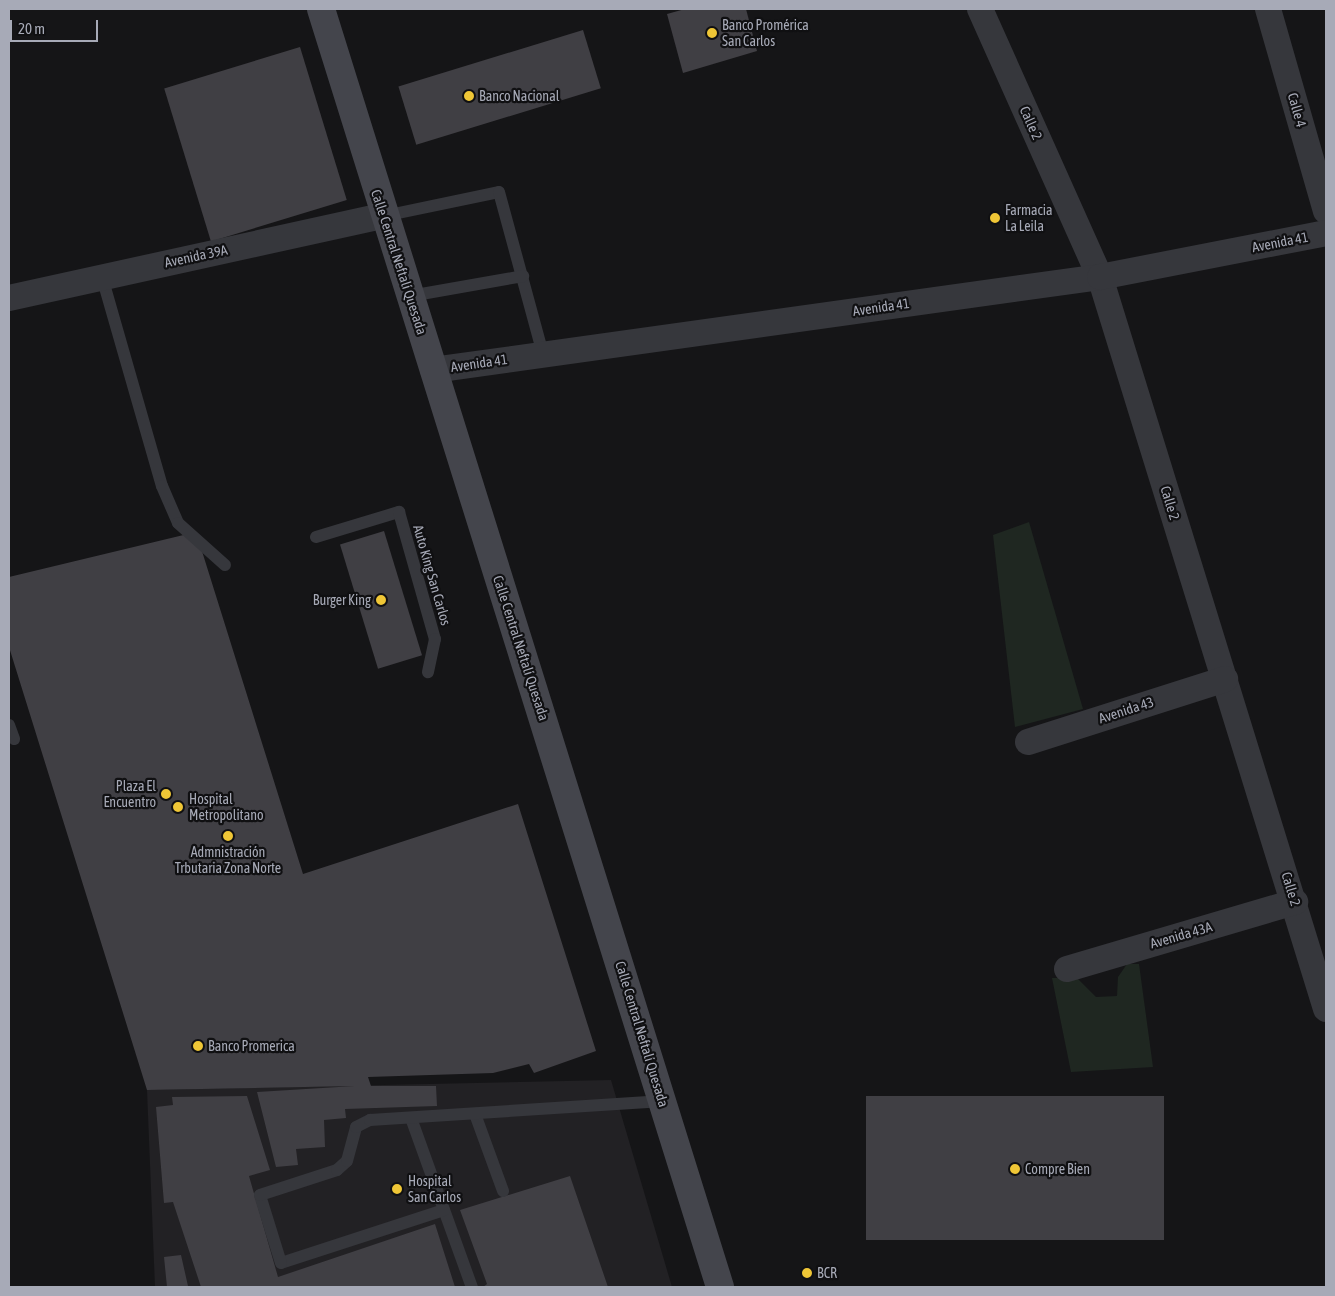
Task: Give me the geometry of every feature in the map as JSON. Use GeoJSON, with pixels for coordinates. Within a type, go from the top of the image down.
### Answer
{"type":"FeatureCollection","features":[{"type":"Feature","properties":{"kind":"main road","name":"Calle Central Neftalí Quesada"},"geometry":{"type":"LineString","coordinates":[[320,9],[383,216],[410,296],[664,1101],[720,1287]]}},
{"type":"Feature","properties":{"kind":"street","name":"Calle 2"},"geometry":{"type":"LineString","coordinates":[[980,9],[1100,277],[1295,902],[1326,1009]]}},
{"type":"Feature","properties":{"kind":"street","name":"Calle 4"},"geometry":{"type":"LineString","coordinates":[[1268,9],[1326,211]]}},
{"type":"Feature","properties":{"kind":"street","name":"Avenida 39A"},"geometry":{"type":"LineString","coordinates":[[9,298],[383,216]]}},
{"type":"Feature","properties":{"kind":"street","name":"Avenida 41"},"geometry":{"type":"LineString","coordinates":[[433,370],[1100,277],[1326,233]]}},
{"type":"Feature","properties":{"kind":"street","name":"Avenida 43"},"geometry":{"type":"LineString","coordinates":[[1028,742],[1225,679]]}},
{"type":"Feature","properties":{"kind":"street","name":"Avenida 43A"},"geometry":{"type":"LineString","coordinates":[[1067,969],[1295,902]]}},
{"type":"Feature","properties":{"kind":"lane"},"geometry":{"type":"LineString","coordinates":[[383,216],[499,192],[543,354]]}},
{"type":"Feature","properties":{"kind":"lane"},"geometry":{"type":"LineString","coordinates":[[410,296],[523,276]]}},
{"type":"Feature","properties":{"kind":"lane"},"geometry":{"type":"LineString","coordinates":[[102,277],[162,486],[178,523],[225,565]]}},
{"type":"Feature","properties":{"kind":"lane","name":"Auto King San Carlos"},"geometry":{"type":"LineString","coordinates":[[316,537],[399,512],[435,639],[428,672]]}},
{"type":"Feature","properties":{"kind":"lane"},"geometry":{"type":"LineString","coordinates":[[9,725],[14,738]]}},
{"type":"Feature","properties":{"kind":"lane"},"geometry":{"type":"LineString","coordinates":[[444,1210],[281,1263],[260,1195],[337,1170],[346,1162],[356,1127],[370,1120],[664,1101]]}},
{"type":"Feature","properties":{"kind":"lane"},"geometry":{"type":"LineString","coordinates":[[475,1114],[503,1191]]}},
{"type":"Feature","properties":{"kind":"lane"},"geometry":{"type":"LineString","coordinates":[[411,1118],[472,1287]]}},
{"type":"Feature","properties":{"kind":"shaded area"},"geometry":{"type":"Polygon","coordinates":[[[1029,522],[1083,709],[1015,727],[993,535],[1029,522]]]}},
{"type":"Feature","properties":{"kind":"shaded area"},"geometry":{"type":"Polygon","coordinates":[[[1127,964],[1139,964],[1153,1067],[1071,1072],[1052,978],[1077,978],[1096,997],[1117,996],[1118,977],[1127,964]]]}},
{"type":"Feature","properties":{"kind":"shaded area","name":"Hospital San Carlos"},"geometry":{"type":"Polygon","coordinates":[[[611,1080],[672,1287],[155,1287],[147,1090],[611,1080]]]}},
{"type":"Feature","properties":{"kind":"building","name":"Banco Promérica San Carlos"},"geometry":{"type":"Polygon","coordinates":[[[685,9],[746,9],[757,51],[683,73],[667,14],[685,9]]]}},
{"type":"Feature","properties":{"kind":"building","name":"Banco Nacional"},"geometry":{"type":"Polygon","coordinates":[[[583,30],[601,88],[416,145],[398,86],[583,30]]]}},
{"type":"Feature","properties":{"kind":"building"},"geometry":{"type":"Polygon","coordinates":[[[300,47],[347,200],[211,242],[164,89],[300,47]]]}},
{"type":"Feature","properties":{"kind":"building","name":"Burger King"},"geometry":{"type":"Polygon","coordinates":[[[384,531],[422,655],[378,669],[340,544],[384,531]]]}},
{"type":"Feature","properties":{"kind":"building","name":"Plaza El Encuentro"},"geometry":{"type":"Polygon","coordinates":[[[196,532],[303,874],[518,804],[596,1051],[534,1073],[529,1064],[493,1073],[368,1077],[371,1086],[436,1086],[437,1106],[345,1109],[346,1118],[324,1120],[325,1147],[296,1149],[298,1165],[276,1167],[257,1092],[355,1086],[147,1090],[9,647],[9,577],[196,532]]]}},
{"type":"Feature","properties":{"kind":"building"},"geometry":{"type":"Polygon","coordinates":[[[247,1096],[270,1170],[249,1176],[278,1277],[435,1224],[455,1287],[201,1287],[173,1202],[164,1203],[156,1107],[173,1105],[172,1097],[247,1096]]]}},
{"type":"Feature","properties":{"kind":"building","name":"Compre Bien"},"geometry":{"type":"Polygon","coordinates":[[[866,1096],[1164,1096],[1164,1240],[866,1240],[866,1096]]]}},
{"type":"Feature","properties":{"kind":"building"},"geometry":{"type":"Polygon","coordinates":[[[570,1176],[608,1287],[483,1287],[487,1284],[460,1210],[570,1176]]]}},
{"type":"Feature","properties":{"kind":"building"},"geometry":{"type":"Polygon","coordinates":[[[181,1255],[188,1286],[197,1287],[167,1287],[164,1257],[181,1255]]]}},
{"type":"Feature","properties":{"kind":"place","name":"Banco Promérica San Carlos"},"geometry":{"type":"Point","coordinates":[712,33]}},
{"type":"Feature","properties":{"kind":"place","name":"Banco Nacional"},"geometry":{"type":"Point","coordinates":[469,96]}},
{"type":"Feature","properties":{"kind":"place","name":"Farmacia La Leila"},"geometry":{"type":"Point","coordinates":[995,218]}},
{"type":"Feature","properties":{"kind":"place","name":"Burger King"},"geometry":{"type":"Point","coordinates":[381,600]}},
{"type":"Feature","properties":{"kind":"place","name":"Plaza El Encuentro"},"geometry":{"type":"Point","coordinates":[166,794]}},
{"type":"Feature","properties":{"kind":"place","name":"Hospital Metropolitano"},"geometry":{"type":"Point","coordinates":[178,807]}},
{"type":"Feature","properties":{"kind":"place","name":"Admnistración Trbutaria Zona Norte"},"geometry":{"type":"Point","coordinates":[228,836]}},
{"type":"Feature","properties":{"kind":"place","name":"Banco Promerica"},"geometry":{"type":"Point","coordinates":[198,1046]}},
{"type":"Feature","properties":{"kind":"place","name":"Compre Bien"},"geometry":{"type":"Point","coordinates":[1015,1169]}},
{"type":"Feature","properties":{"kind":"place","name":"Hospital San Carlos"},"geometry":{"type":"Point","coordinates":[397,1189]}},
{"type":"Feature","properties":{"kind":"place","name":"BCR"},"geometry":{"type":"Point","coordinates":[807,1273]}}]}
